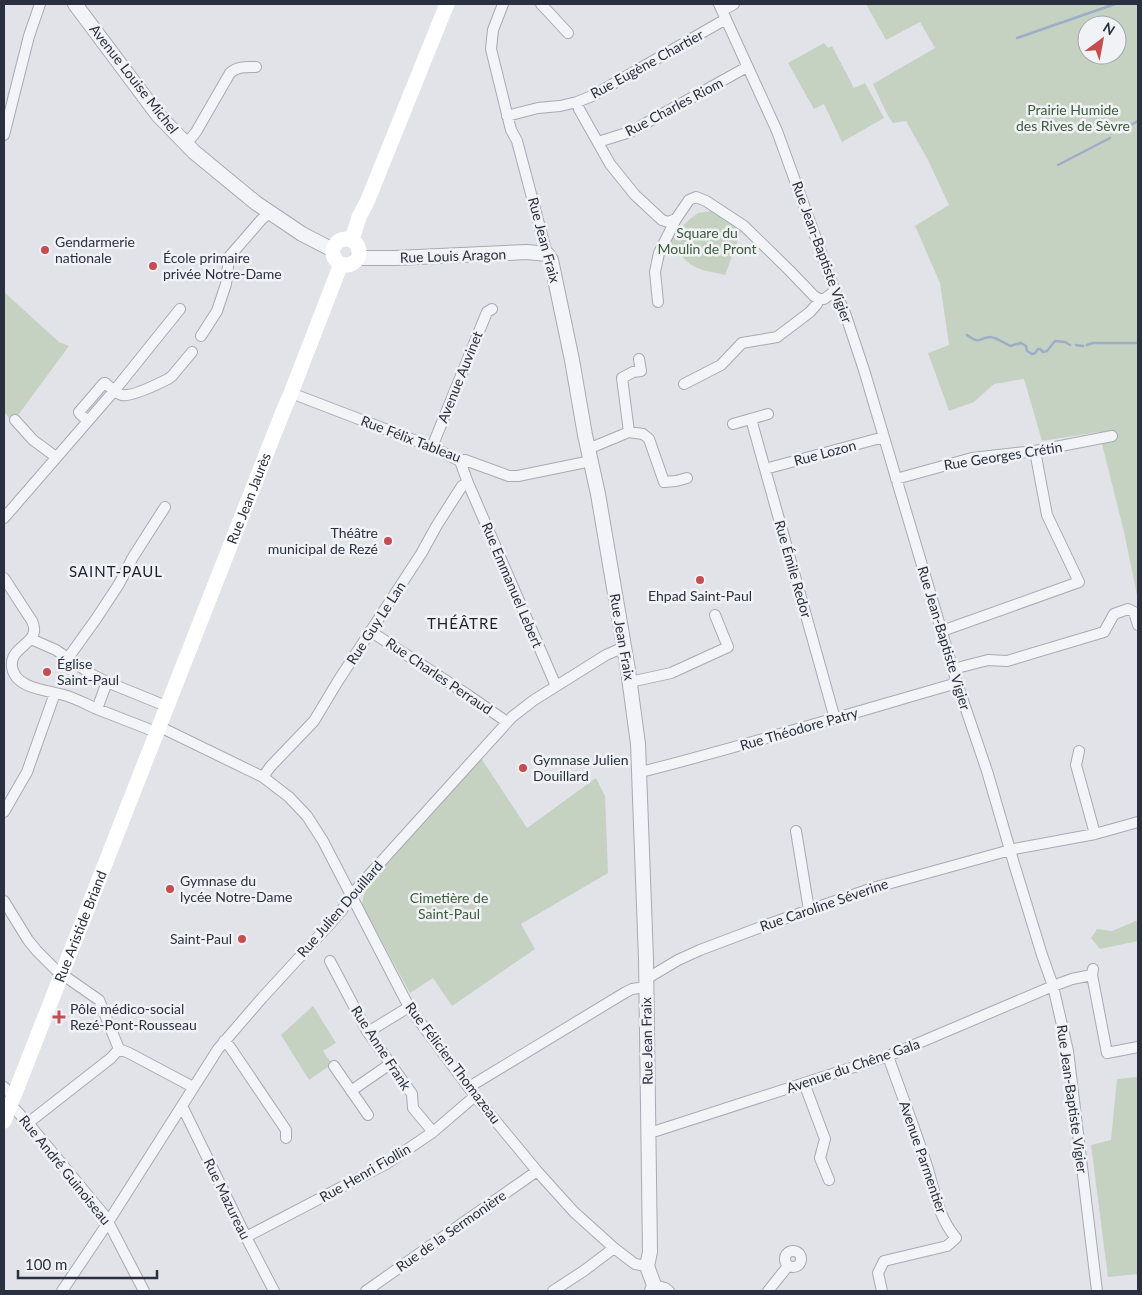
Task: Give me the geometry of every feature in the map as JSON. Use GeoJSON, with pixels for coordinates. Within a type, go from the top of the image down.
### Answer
{"type":"FeatureCollection","features":[{"type":"Feature","properties":{"kind":"main road"},"geometry":{"type":"LineString","coordinates":[[352,240],[359,217],[447,4]]}},
{"type":"Feature","properties":{"kind":"main road"},"geometry":{"type":"LineString","coordinates":[[348,238],[352,240],[358,247],[358,257],[350,265],[341,264],[334,259],[333,250],[335,244],[341,239],[348,238]]}},
{"type":"Feature","properties":{"kind":"main road","name":"Rue Jean Jaurès"},"geometry":{"type":"LineString","coordinates":[[157,729],[341,264]]}},
{"type":"Feature","properties":{"kind":"main road","name":"Rue Aristide Briand"},"geometry":{"type":"LineString","coordinates":[[4,1121],[9,1096],[61,973],[157,729]]}},
{"type":"Feature","properties":{"kind":"street"},"geometry":{"type":"LineString","coordinates":[[4,135],[29,36],[40,4]]}},
{"type":"Feature","properties":{"kind":"street","name":"Rue Jean Fraix"},"geometry":{"type":"LineString","coordinates":[[503,4],[493,30],[491,42],[492,56],[507,116],[517,141],[550,260],[568,341],[624,647],[637,736],[640,772],[646,983],[650,1252],[646,1266]]}},
{"type":"Feature","properties":{"kind":"street"},"geometry":{"type":"LineString","coordinates":[[541,4],[568,33]]}},
{"type":"Feature","properties":{"kind":"street","name":"Rue Eugène Chartier"},"geometry":{"type":"LineString","coordinates":[[507,116],[538,108],[577,102],[592,96],[734,4]]}},
{"type":"Feature","properties":{"kind":"street","name":"Avenue Louise Michel"},"geometry":{"type":"LineString","coordinates":[[78,7],[151,106],[186,144],[256,203],[302,234],[333,250]]}},
{"type":"Feature","properties":{"kind":"street","name":"Rue Jean-Baptiste Vigier"},"geometry":{"type":"LineString","coordinates":[[723,11],[777,131],[835,291],[845,313],[864,370],[957,683],[988,771],[1010,850],[1053,986],[1068,1051],[1098,1291]]}},
{"type":"Feature","properties":{"kind":"street"},"geometry":{"type":"LineString","coordinates":[[186,144],[196,132],[230,73],[235,69],[243,67],[256,67]]}},
{"type":"Feature","properties":{"kind":"street","name":"Rue Charles Riom"},"geometry":{"type":"LineString","coordinates":[[598,142],[630,132],[747,67]]}},
{"type":"Feature","properties":{"kind":"street"},"geometry":{"type":"LineString","coordinates":[[577,102],[579,109],[614,169],[635,195],[662,220],[668,222],[676,219]]}},
{"type":"Feature","properties":{"kind":"street"},"geometry":{"type":"LineString","coordinates":[[658,302],[655,272],[660,250],[676,219],[689,200],[696,197],[701,198],[744,226],[814,296],[824,299],[835,291]]}},
{"type":"Feature","properties":{"kind":"street"},"geometry":{"type":"LineString","coordinates":[[201,336],[217,311],[226,284],[230,257],[261,220],[270,213]]}},
{"type":"Feature","properties":{"kind":"street","name":"Rue Louis Aragon"},"geometry":{"type":"LineString","coordinates":[[358,257],[396,258],[527,252],[547,254]]}},
{"type":"Feature","properties":{"kind":"street"},"geometry":{"type":"LineString","coordinates":[[684,384],[721,365],[742,343],[776,336],[810,312],[819,299]]}},
{"type":"Feature","properties":{"kind":"street"},"geometry":{"type":"LineString","coordinates":[[114,391],[180,309]]}},
{"type":"Feature","properties":{"kind":"street","name":"Avenue Auvinet"},"geometry":{"type":"LineString","coordinates":[[432,447],[487,312],[492,309]]}},
{"type":"Feature","properties":{"kind":"street"},"geometry":{"type":"LineString","coordinates":[[4,518],[88,421],[80,412],[104,383],[122,396],[130,395],[168,379],[192,352]]}},
{"type":"Feature","properties":{"kind":"street"},"geometry":{"type":"LineString","coordinates":[[639,359],[641,371],[632,372],[622,378],[629,432],[643,434],[649,439],[664,482],[687,478]]}},
{"type":"Feature","properties":{"kind":"street","name":"Rue Félix Tableau"},"geometry":{"type":"LineString","coordinates":[[291,393],[432,447],[460,461],[464,460],[514,476],[590,455],[629,432]]}},
{"type":"Feature","properties":{"kind":"street"},"geometry":{"type":"LineString","coordinates":[[733,424],[768,414]]}},
{"type":"Feature","properties":{"kind":"street","name":"Rue Émile Redor"},"geometry":{"type":"LineString","coordinates":[[751,419],[835,719]]}},
{"type":"Feature","properties":{"kind":"street"},"geometry":{"type":"LineString","coordinates":[[15,420],[33,440],[56,457]]}},
{"type":"Feature","properties":{"kind":"street","name":"Rue Georges Crétin"},"geometry":{"type":"LineString","coordinates":[[896,478],[972,458],[1035,452],[1112,436]]}},
{"type":"Feature","properties":{"kind":"street","name":"Rue Lozon"},"geometry":{"type":"LineString","coordinates":[[765,469],[884,437]]}},
{"type":"Feature","properties":{"kind":"street"},"geometry":{"type":"LineString","coordinates":[[942,631],[1080,582],[1046,515],[1035,452]]}},
{"type":"Feature","properties":{"kind":"street"},"geometry":{"type":"LineString","coordinates":[[460,461],[468,483]]}},
{"type":"Feature","properties":{"kind":"street","name":"Rue Guy Le Lan"},"geometry":{"type":"LineString","coordinates":[[263,777],[314,721],[421,554],[457,493],[462,486],[468,483]]}},
{"type":"Feature","properties":{"kind":"street","name":"Rue Emmanuel Lebert"},"geometry":{"type":"LineString","coordinates":[[468,483],[556,686]]}},
{"type":"Feature","properties":{"kind":"street"},"geometry":{"type":"LineString","coordinates":[[68,658],[119,584],[132,557],[165,507]]}},
{"type":"Feature","properties":{"kind":"street"},"geometry":{"type":"LineString","coordinates":[[4,578],[34,624],[34,632],[31,639],[49,646],[91,674],[107,682],[166,706]]}},
{"type":"Feature","properties":{"kind":"street"},"geometry":{"type":"LineString","coordinates":[[953,669],[988,660],[1007,661],[1104,632],[1114,614],[1128,609],[1134,612],[1138,623]]}},
{"type":"Feature","properties":{"kind":"street"},"geometry":{"type":"LineString","coordinates":[[630,682],[671,673],[728,647],[715,615]]}},
{"type":"Feature","properties":{"kind":"street","name":"Rue Charles Perraud"},"geometry":{"type":"LineString","coordinates":[[370,631],[507,722]]}},
{"type":"Feature","properties":{"kind":"street","name":"Rue Félicien Thomazeau"},"geometry":{"type":"LineString","coordinates":[[31,639],[15,654],[12,660],[14,674],[27,685],[38,690],[65,695],[97,709],[157,729],[263,777],[289,797],[307,816],[324,841],[409,1007],[472,1092],[537,1171],[574,1212],[635,1264],[646,1266]]}},
{"type":"Feature","properties":{"kind":"street","name":"Rue Julien Douillard"},"geometry":{"type":"LineString","coordinates":[[62,1291],[224,1041],[342,910],[351,895],[512,716],[529,703],[606,655],[624,647]]}},
{"type":"Feature","properties":{"kind":"street"},"geometry":{"type":"LineString","coordinates":[[97,709],[107,682]]}},
{"type":"Feature","properties":{"kind":"street","name":"Rue Théodore Patry"},"geometry":{"type":"LineString","coordinates":[[640,772],[835,719],[957,683]]}},
{"type":"Feature","properties":{"kind":"street"},"geometry":{"type":"LineString","coordinates":[[4,812],[27,772],[55,693]]}},
{"type":"Feature","properties":{"kind":"street"},"geometry":{"type":"LineString","coordinates":[[1078,751],[1076,765],[1095,834]]}},
{"type":"Feature","properties":{"kind":"street","name":"Rue Caroline Séverine"},"geometry":{"type":"LineString","coordinates":[[472,1092],[626,992],[646,983],[678,960],[700,950],[873,888],[1010,850],[1095,834],[1138,822]]}},
{"type":"Feature","properties":{"kind":"street"},"geometry":{"type":"LineString","coordinates":[[796,831],[809,910]]}},
{"type":"Feature","properties":{"kind":"street"},"geometry":{"type":"LineString","coordinates":[[4,901],[28,940],[49,964],[99,1000],[119,1050]]}},
{"type":"Feature","properties":{"kind":"street","name":"Rue Anne Frank"},"geometry":{"type":"LineString","coordinates":[[330,961],[368,1032],[412,1094],[413,1108],[433,1132]]}},
{"type":"Feature","properties":{"kind":"street","name":"Avenue du Chêne Gala"},"geometry":{"type":"LineString","coordinates":[[648,1131],[656,1131],[888,1056],[1053,986],[1092,972],[1107,1053],[1138,1047]]}},
{"type":"Feature","properties":{"kind":"street"},"geometry":{"type":"LineString","coordinates":[[368,1032],[409,1007]]}},
{"type":"Feature","properties":{"kind":"street"},"geometry":{"type":"LineString","coordinates":[[224,1041],[286,1130],[286,1138]]}},
{"type":"Feature","properties":{"kind":"street"},"geometry":{"type":"LineString","coordinates":[[119,1050],[129,1053],[194,1087]]}},
{"type":"Feature","properties":{"kind":"street"},"geometry":{"type":"LineString","coordinates":[[28,1123],[119,1050]]}},
{"type":"Feature","properties":{"kind":"street","name":"Avenue Parmentier"},"geometry":{"type":"LineString","coordinates":[[882,1291],[878,1273],[884,1261],[946,1246],[956,1238],[947,1227],[940,1210],[927,1166],[888,1056]]}},
{"type":"Feature","properties":{"kind":"street"},"geometry":{"type":"LineString","coordinates":[[351,1091],[390,1064]]}},
{"type":"Feature","properties":{"kind":"street"},"geometry":{"type":"LineString","coordinates":[[334,1066],[368,1115]]}},
{"type":"Feature","properties":{"kind":"street"},"geometry":{"type":"LineString","coordinates":[[804,1083],[825,1139],[820,1158],[829,1180]]}},
{"type":"Feature","properties":{"kind":"street","name":"Rue Henri Fiollin"},"geometry":{"type":"LineString","coordinates":[[246,1238],[386,1164],[433,1132],[472,1092]]}},
{"type":"Feature","properties":{"kind":"street","name":"Rue André Guinoiseau"},"geometry":{"type":"LineString","coordinates":[[9,1096],[28,1123],[108,1221],[144,1291]]}},
{"type":"Feature","properties":{"kind":"street","name":"Rue Mazureau"},"geometry":{"type":"LineString","coordinates":[[181,1107],[274,1291]]}},
{"type":"Feature","properties":{"kind":"street","name":"Rue de la Sermonière"},"geometry":{"type":"LineString","coordinates":[[366,1291],[537,1171]]}},
{"type":"Feature","properties":{"kind":"street"},"geometry":{"type":"LineString","coordinates":[[553,1291],[614,1248]]}},
{"type":"Feature","properties":{"kind":"street"},"geometry":{"type":"LineString","coordinates":[[646,1266],[653,1288],[665,1288],[669,1291]]}},
{"type":"Feature","properties":{"kind":"street"},"geometry":{"type":"LineString","coordinates":[[768,1291],[788,1266]]}},
{"type":"Feature","properties":{"kind":"green space","name":"Prairie Humide des Rives de Sèvre"},"geometry":{"type":"Polygon","coordinates":[[[866,4],[1138,4],[1138,600],[1124,532],[1099,432],[1042,441],[1024,379],[994,384],[974,402],[949,411],[928,353],[949,345],[940,283],[915,226],[949,205],[928,160],[906,121],[893,123],[873,84],[935,48],[920,22],[886,40],[866,4]]]}},
{"type":"Feature","properties":{"kind":"green space"},"geometry":{"type":"Polygon","coordinates":[[[824,43],[828,48],[832,46],[854,88],[865,83],[884,118],[842,142],[824,104],[814,109],[788,63],[824,43]]]}},
{"type":"Feature","properties":{"kind":"green space","name":"Square du Moulin de Pront"},"geometry":{"type":"Polygon","coordinates":[[[712,211],[742,229],[725,275],[694,266],[665,243],[698,213],[712,211]]]}},
{"type":"Feature","properties":{"kind":"green space"},"geometry":{"type":"Polygon","coordinates":[[[4,292],[59,342],[69,346],[13,422],[4,412],[4,292]]]}},
{"type":"Feature","properties":{"kind":"green space","name":"Cimetière de Saint-Paul"},"geometry":{"type":"Polygon","coordinates":[[[481,758],[527,828],[596,778],[605,796],[608,873],[521,924],[535,949],[452,1006],[433,978],[410,993],[362,905],[367,886],[481,758]]]}},
{"type":"Feature","properties":{"kind":"green space"},"geometry":{"type":"Polygon","coordinates":[[[1138,920],[1138,941],[1100,949],[1091,938],[1097,929],[1112,931],[1138,920]]]}},
{"type":"Feature","properties":{"kind":"green space"},"geometry":{"type":"Polygon","coordinates":[[[313,1006],[336,1043],[323,1051],[332,1064],[309,1080],[281,1035],[313,1006]]]}},
{"type":"Feature","properties":{"kind":"green space"},"geometry":{"type":"Polygon","coordinates":[[[1138,1077],[1138,1274],[1108,1277],[1091,1145],[1111,1140],[1117,1079],[1138,1077]]]}},
{"type":"Feature","properties":{"kind":"waterway"},"geometry":{"type":"LineString","coordinates":[[1017,38],[1115,4]]}},
{"type":"Feature","properties":{"kind":"waterway"},"geometry":{"type":"LineString","coordinates":[[1119,131],[1138,121]]}},
{"type":"Feature","properties":{"kind":"waterway"},"geometry":{"type":"LineString","coordinates":[[1058,165],[1110,138]]}},
{"type":"Feature","properties":{"kind":"waterway"},"geometry":{"type":"LineString","coordinates":[[967,335],[977,340],[992,337],[1010,346],[1021,343],[1032,354],[1038,349],[1043,352],[1047,351],[1055,341],[1065,342],[1070,345]]}},
{"type":"Feature","properties":{"kind":"waterway"},"geometry":{"type":"LineString","coordinates":[[1087,345],[1093,343],[1138,343]]}},
{"type":"Feature","properties":{"kind":"waterway"},"geometry":{"type":"LineString","coordinates":[[1076,345],[1083,346]]}},
{"type":"Feature","properties":{"kind":"place","name":"Gendarmerie nationale"},"geometry":{"type":"Point","coordinates":[45,250]}},
{"type":"Feature","properties":{"kind":"place","name":"École primaire privée Notre-Dame"},"geometry":{"type":"Point","coordinates":[153,266]}},
{"type":"Feature","properties":{"kind":"place","name":"Théâtre municipal de Rezé"},"geometry":{"type":"Point","coordinates":[388,541]}},
{"type":"Feature","properties":{"kind":"place","name":"Ehpad Saint-Paul"},"geometry":{"type":"Point","coordinates":[700,580]}},
{"type":"Feature","properties":{"kind":"place","name":"Église Saint-Paul"},"geometry":{"type":"Point","coordinates":[47,672]}},
{"type":"Feature","properties":{"kind":"place","name":"Gymnase Julien Douillard"},"geometry":{"type":"Point","coordinates":[523,768]}},
{"type":"Feature","properties":{"kind":"place","name":"Gymnase du lycée Notre-Dame"},"geometry":{"type":"Point","coordinates":[170,889]}},
{"type":"Feature","properties":{"kind":"place","name":"Saint-Paul"},"geometry":{"type":"Point","coordinates":[242,939]}},
{"type":"Feature","properties":{"kind":"place","name":"Pôle médico-social Rezé-Pont-Rousseau"},"geometry":{"type":"Point","coordinates":[59,1017]}},
{"type":"Feature","properties":{"kind":"district","name":"SAINT-PAUL"},"geometry":{"type":"Point","coordinates":[116,572]}},
{"type":"Feature","properties":{"kind":"district","name":"THÉÂTRE"},"geometry":{"type":"Point","coordinates":[463,624]}}]}
